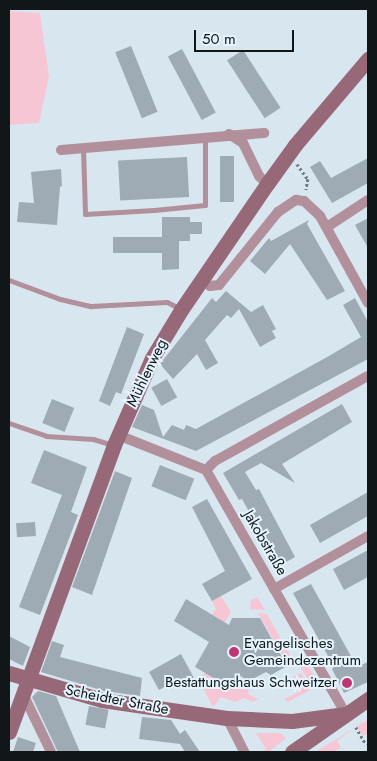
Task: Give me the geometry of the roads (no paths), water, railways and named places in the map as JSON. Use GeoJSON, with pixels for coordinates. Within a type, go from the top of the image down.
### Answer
{"type":"FeatureCollection","features":[{"type":"Feature","properties":{"kind":"street","name":"Mühlenweg"},"geometry":{"type":"LineString","coordinates":[[9,732],[116,440],[152,358],[181,310],[266,184],[295,145],[368,59]]}},
{"type":"Feature","properties":{"kind":"street"},"geometry":{"type":"LineString","coordinates":[[62,150],[229,134],[264,133]]}},
{"type":"Feature","properties":{"kind":"street"},"geometry":{"type":"LineString","coordinates":[[229,134],[242,143],[259,176],[266,184]]}},
{"type":"Feature","properties":{"kind":"street"},"geometry":{"type":"LineString","coordinates":[[202,280],[210,286],[219,285],[278,212],[296,200],[304,201],[313,207],[327,227],[368,303]]}},
{"type":"Feature","properties":{"kind":"street"},"geometry":{"type":"LineString","coordinates":[[327,227],[368,200]]}},
{"type":"Feature","properties":{"kind":"street"},"geometry":{"type":"LineString","coordinates":[[116,440],[206,470],[215,461],[368,376]]}},
{"type":"Feature","properties":{"kind":"street","name":"Jakobstraße"},"geometry":{"type":"LineString","coordinates":[[206,470],[346,714]]}},
{"type":"Feature","properties":{"kind":"street"},"geometry":{"type":"LineString","coordinates":[[274,588],[368,536]]}},
{"type":"Feature","properties":{"kind":"street","name":"Scheidter Straße"},"geometry":{"type":"LineString","coordinates":[[9,673],[25,687],[130,706],[227,718],[292,721],[346,714]]}},
{"type":"Feature","properties":{"kind":"street"},"geometry":{"type":"LineString","coordinates":[[25,687],[51,752]]}},
{"type":"Feature","properties":{"kind":"street"},"geometry":{"type":"LineString","coordinates":[[292,752],[368,699]]}},
{"type":"Feature","properties":{"kind":"street"},"geometry":{"type":"LineString","coordinates":[[227,718],[244,752]]}},
{"type":"Feature","properties":{"kind":"lane"},"geometry":{"type":"LineString","coordinates":[[83,149],[85,214],[205,205],[206,136]]}},
{"type":"Feature","properties":{"kind":"lane"},"geometry":{"type":"LineString","coordinates":[[9,280],[60,299],[91,306],[167,302],[181,310]]}},
{"type":"Feature","properties":{"kind":"lane"},"geometry":{"type":"LineString","coordinates":[[9,423],[46,436],[116,440]]}},
{"type":"Feature","properties":{"kind":"place","name":"Evangelisches Gemeindezentrum"},"geometry":{"type":"Point","coordinates":[234,652]}},
{"type":"Feature","properties":{"kind":"place","name":"Bestattungshaus Schweitzer"},"geometry":{"type":"Point","coordinates":[347,683]}}]}
